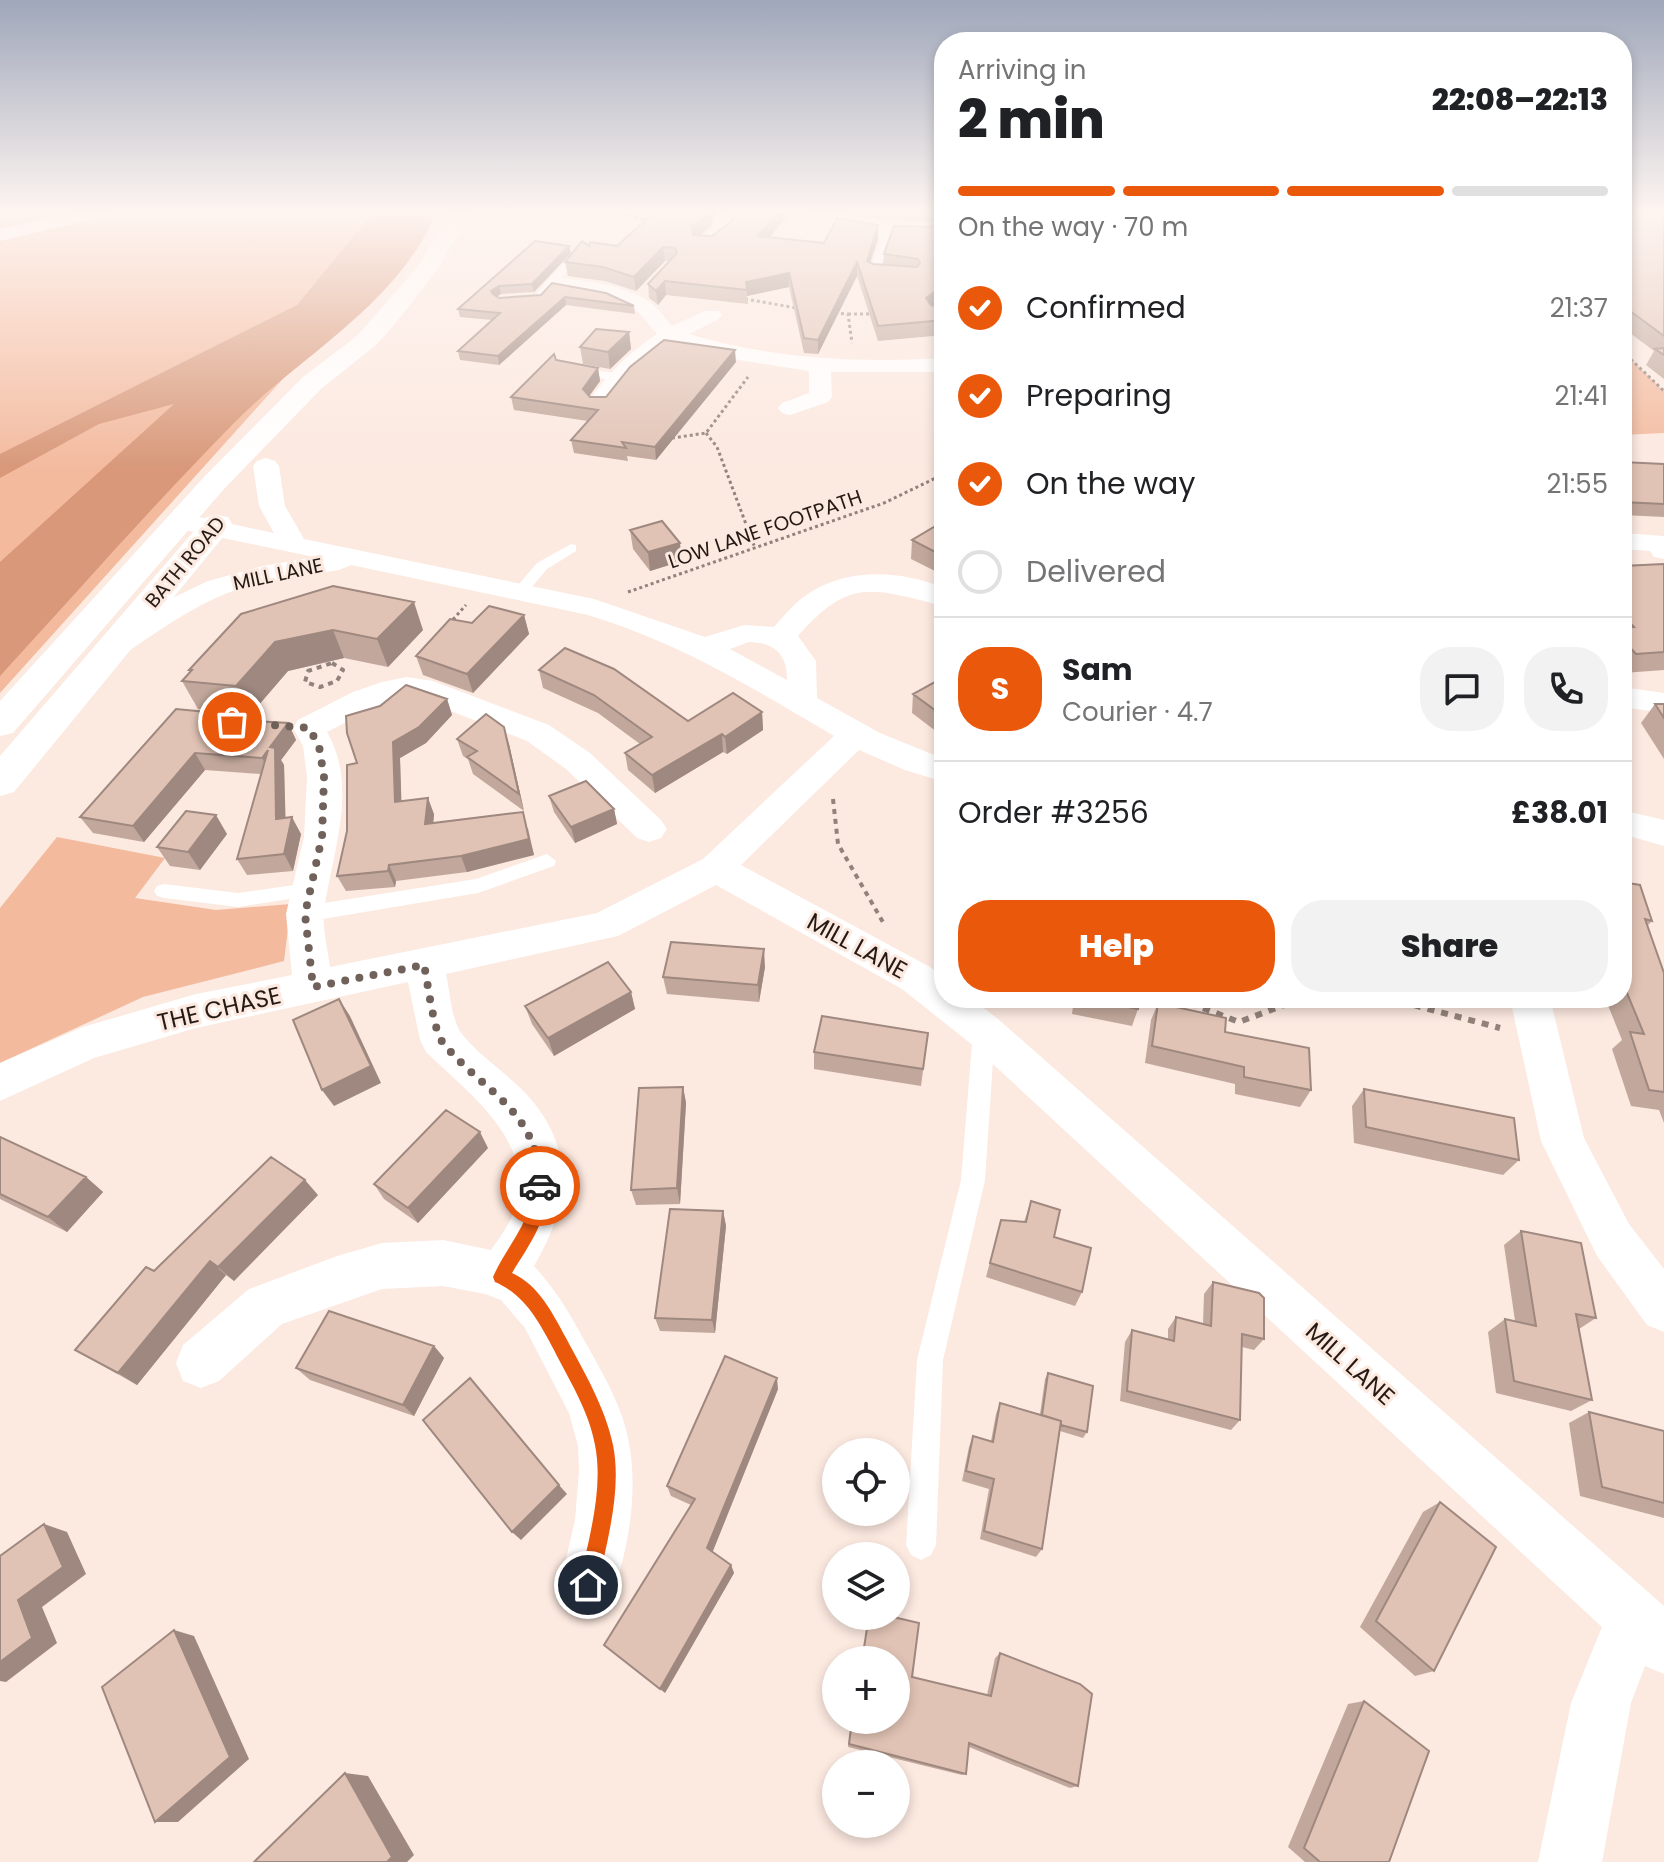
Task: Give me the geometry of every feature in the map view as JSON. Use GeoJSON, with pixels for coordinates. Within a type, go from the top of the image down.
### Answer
{"type":"FeatureCollection","features":[{"type":"Feature","properties":{"kind":"main road","name":"BATH ROAD"},"geometry":{"type":"LineString","coordinates":[[0,724],[180,521],[312,383],[367,340],[404,296]]}},
{"type":"Feature","properties":{"kind":"main road","name":"BATH ROAD"},"geometry":{"type":"LineString","coordinates":[[0,782],[358,360],[367,340]]}},
{"type":"Feature","properties":{"kind":"street"},"geometry":{"type":"LineString","coordinates":[[629,296],[639,298],[668,334],[763,358],[820,368],[934,365]]}},
{"type":"Feature","properties":{"kind":"street"},"geometry":{"type":"LineString","coordinates":[[600,402],[615,377],[668,334],[712,315]]}},
{"type":"Feature","properties":{"kind":"street"},"geometry":{"type":"LineString","coordinates":[[790,408],[820,397],[820,368]]}},
{"type":"Feature","properties":{"kind":"street","name":"MILL LANE"},"geometry":{"type":"LineString","coordinates":[[266,466],[272,506],[293,543]]}},
{"type":"Feature","properties":{"kind":"street","name":"MILL LANE"},"geometry":{"type":"LineString","coordinates":[[180,521],[230,509],[293,543],[594,608],[646,623],[706,648],[801,701],[854,736],[934,768]]}},
{"type":"Feature","properties":{"kind":"street"},"geometry":{"type":"LineString","coordinates":[[1632,542],[1663,546]]}},
{"type":"Feature","properties":{"kind":"street","name":"MILL LANE"},"geometry":{"type":"LineString","coordinates":[[112,648],[219,587],[263,574],[365,559]]}},
{"type":"Feature","properties":{"kind":"street"},"geometry":{"type":"LineString","coordinates":[[780,638],[812,604],[836,589],[875,582],[916,585],[934,594]]}},
{"type":"Feature","properties":{"kind":"street"},"geometry":{"type":"LineString","coordinates":[[706,648],[750,633],[780,638],[802,657],[805,679],[801,701]]}},
{"type":"Feature","properties":{"kind":"street"},"geometry":{"type":"LineString","coordinates":[[388,689],[418,657]]}},
{"type":"Feature","properties":{"kind":"street"},"geometry":{"type":"LineString","coordinates":[[313,987],[307,902],[322,837],[324,777],[319,746],[302,728],[388,689],[406,685],[422,688],[538,733],[578,761],[649,829]]}},
{"type":"Feature","properties":{"kind":"street"},"geometry":{"type":"LineString","coordinates":[[1632,698],[1664,703]]}},
{"type":"Feature","properties":{"kind":"street"},"geometry":{"type":"LineString","coordinates":[[716,868],[854,736]]}},
{"type":"Feature","properties":{"kind":"street"},"geometry":{"type":"LineString","coordinates":[[1632,825],[1664,833]]}},
{"type":"Feature","properties":{"kind":"street","name":"MILL LANE"},"geometry":{"type":"LineString","coordinates":[[716,868],[916,978],[934,992]]}},
{"type":"Feature","properties":{"kind":"street","name":"THE CHASE"},"geometry":{"type":"LineString","coordinates":[[0,1083],[83,1044],[196,1011],[605,926],[716,868]]}},
{"type":"Feature","properties":{"kind":"street"},"geometry":{"type":"LineString","coordinates":[[424,965],[441,1040],[513,1109],[530,1132],[537,1160],[540,1201],[533,1225],[501,1277]]}},
{"type":"Feature","properties":{"kind":"street","name":"MILL LANE"},"geometry":{"type":"LineString","coordinates":[[954,1008],[984,1031],[1649,1632]]}},
{"type":"Feature","properties":{"kind":"street"},"geometry":{"type":"LineString","coordinates":[[1534,1018],[1563,1141],[1613,1240],[1664,1308]]}},
{"type":"Feature","properties":{"kind":"street"},"geometry":{"type":"LineString","coordinates":[[201,1363],[266,1306],[382,1266],[443,1263],[517,1283],[542,1311],[592,1405],[604,1446],[606,1471],[602,1520],[588,1585]]}},
{"type":"Feature","properties":{"kind":"street"},"geometry":{"type":"LineString","coordinates":[[1570,1862],[1601,1703],[1649,1632]]}},
{"type":"Feature","properties":{"kind":"lane"},"geometry":{"type":"LineString","coordinates":[[525,299],[540,296]]}},
{"type":"Feature","properties":{"kind":"lane"},"geometry":{"type":"LineString","coordinates":[[563,368],[615,377]]}},
{"type":"Feature","properties":{"kind":"lane"},"geometry":{"type":"LineString","coordinates":[[520,592],[542,566],[571,548]]}},
{"type":"Feature","properties":{"kind":"lane"},"geometry":{"type":"LineString","coordinates":[[164,891],[238,900],[307,902],[478,886],[547,861]]}},
{"type":"Feature","properties":{"kind":"lane"},"geometry":{"type":"LineString","coordinates":[[921,1545],[930,1360],[973,1180],[984,1031]]}},
{"type":"Feature","properties":{"kind":"path"},"geometry":{"type":"LineString","coordinates":[[742,296],[747,301],[805,309]]}},
{"type":"Feature","properties":{"kind":"path"},"geometry":{"type":"LineString","coordinates":[[833,313],[878,314]]}},
{"type":"Feature","properties":{"kind":"path"},"geometry":{"type":"LineString","coordinates":[[848,314],[855,367]]}},
{"type":"Feature","properties":{"kind":"path"},"geometry":{"type":"LineString","coordinates":[[654,438],[670,440],[706,433],[763,358]]}},
{"type":"Feature","properties":{"kind":"path"},"geometry":{"type":"LineString","coordinates":[[1632,360],[1664,390]]}},
{"type":"Feature","properties":{"kind":"path"},"geometry":{"type":"LineString","coordinates":[[706,433],[717,447],[755,548]]}},
{"type":"Feature","properties":{"kind":"path","name":"LOW LANE FOOTPATH"},"geometry":{"type":"LineString","coordinates":[[594,608],[639,587],[884,503],[934,479]]}},
{"type":"Feature","properties":{"kind":"path"},"geometry":{"type":"LineString","coordinates":[[332,663],[343,670],[337,681],[326,686],[308,685],[304,679],[308,671],[319,665],[332,663]]}},
{"type":"Feature","properties":{"kind":"path"},"geometry":{"type":"LineString","coordinates":[[828,762],[838,844],[916,978]]}},
{"type":"Feature","properties":{"kind":"path"},"geometry":{"type":"LineString","coordinates":[[1198,1008],[1239,1022],[1276,1008]]}},
{"type":"Feature","properties":{"kind":"path"},"geometry":{"type":"LineString","coordinates":[[1460,1008],[1534,1018]]}},
{"type":"Feature","properties":{"kind":"shaded area"},"geometry":{"type":"Polygon","coordinates":[[[0,296],[358,296],[0,693],[0,296]]]}},
{"type":"Feature","properties":{"kind":"shaded area"},"geometry":{"type":"Polygon","coordinates":[[[304,296],[379,296],[235,422],[0,676],[0,562],[174,404],[99,424],[0,478],[0,454],[297,305],[304,296]]]}},
{"type":"Feature","properties":{"kind":"shaded area"},"geometry":{"type":"Polygon","coordinates":[[[1632,361],[1664,391],[1664,433],[1632,435],[1632,361]]]}},
{"type":"Feature","properties":{"kind":"shaded area"},"geometry":{"type":"Polygon","coordinates":[[[57,837],[165,858],[135,898],[216,910],[291,904],[284,961],[143,997],[0,1063],[0,908],[57,837]]]}},
{"type":"Feature","properties":{"kind":"building"},"geometry":{"type":"Polygon","coordinates":[[[473,296],[612,296],[634,306],[565,297],[498,356],[458,351],[500,313],[458,309],[473,296]]]}},
{"type":"Feature","properties":{"kind":"building"},"geometry":{"type":"Polygon","coordinates":[[[794,296],[840,296],[818,340],[804,338],[794,296]]]}},
{"type":"Feature","properties":{"kind":"building"},"geometry":{"type":"Polygon","coordinates":[[[868,296],[929,296],[926,298],[934,306],[934,321],[878,326],[868,296]]]}},
{"type":"Feature","properties":{"kind":"building"},"geometry":{"type":"Polygon","coordinates":[[[1632,296],[1664,296],[1664,336],[1632,312],[1632,296]]]}},
{"type":"Feature","properties":{"kind":"building"},"geometry":{"type":"Polygon","coordinates":[[[596,329],[629,332],[608,352],[580,347],[596,329]]]}},
{"type":"Feature","properties":{"kind":"building"},"geometry":{"type":"Polygon","coordinates":[[[664,340],[735,350],[655,447],[622,442],[626,448],[571,440],[598,410],[511,397],[554,354],[556,360],[598,368],[583,389],[590,397],[606,397],[630,367],[664,340]]]}},
{"type":"Feature","properties":{"kind":"building"},"geometry":{"type":"Polygon","coordinates":[[[1632,462],[1664,464],[1664,504],[1632,502],[1632,462]]]}},
{"type":"Feature","properties":{"kind":"building"},"geometry":{"type":"Polygon","coordinates":[[[662,521],[680,543],[648,552],[630,530],[662,521]]]}},
{"type":"Feature","properties":{"kind":"building"},"geometry":{"type":"Polygon","coordinates":[[[934,527],[934,551],[912,540],[934,527]]]}},
{"type":"Feature","properties":{"kind":"building"},"geometry":{"type":"Polygon","coordinates":[[[1664,564],[1664,652],[1636,654],[1632,650],[1632,566],[1664,564]]]}},
{"type":"Feature","properties":{"kind":"building"},"geometry":{"type":"Polygon","coordinates":[[[333,586],[414,602],[377,639],[333,630],[275,642],[236,686],[182,681],[241,614],[333,586]]]}},
{"type":"Feature","properties":{"kind":"building"},"geometry":{"type":"Polygon","coordinates":[[[489,606],[524,615],[467,674],[416,656],[450,619],[472,623],[489,606]]]}},
{"type":"Feature","properties":{"kind":"building"},"geometry":{"type":"Polygon","coordinates":[[[565,648],[614,669],[688,721],[733,693],[762,712],[725,737],[722,734],[652,775],[625,753],[652,737],[594,695],[539,670],[565,648]]]}},
{"type":"Feature","properties":{"kind":"building"},"geometry":{"type":"Polygon","coordinates":[[[934,682],[934,709],[913,694],[934,682]]]}},
{"type":"Feature","properties":{"kind":"building"},"geometry":{"type":"Polygon","coordinates":[[[406,685],[447,699],[419,727],[393,742],[395,802],[428,798],[425,824],[523,812],[529,839],[461,856],[389,865],[388,871],[337,876],[347,831],[347,765],[357,763],[347,733],[346,716],[380,706],[406,685]]]}},
{"type":"Feature","properties":{"kind":"building"},"geometry":{"type":"Polygon","coordinates":[[[1655,704],[1664,704],[1664,718],[1655,704]]]}},
{"type":"Feature","properties":{"kind":"building"},"geometry":{"type":"Polygon","coordinates":[[[176,709],[228,714],[223,719],[288,723],[270,747],[275,748],[276,819],[292,817],[284,854],[237,859],[268,750],[262,758],[195,753],[133,826],[80,817],[176,709]]]}},
{"type":"Feature","properties":{"kind":"building"},"geometry":{"type":"Polygon","coordinates":[[[486,714],[504,727],[519,794],[467,757],[477,751],[457,739],[486,714]]]}},
{"type":"Feature","properties":{"kind":"building"},"geometry":{"type":"Polygon","coordinates":[[[586,781],[614,809],[571,827],[549,796],[586,781]]]}},
{"type":"Feature","properties":{"kind":"building"},"geometry":{"type":"Polygon","coordinates":[[[186,811],[216,815],[188,852],[157,847],[186,811]]]}},
{"type":"Feature","properties":{"kind":"building"},"geometry":{"type":"Polygon","coordinates":[[[1632,884],[1640,885],[1652,921],[1645,919],[1664,973],[1664,1092],[1649,1090],[1630,1032],[1644,1034],[1632,1005],[1632,884]]]}},
{"type":"Feature","properties":{"kind":"building"},"geometry":{"type":"Polygon","coordinates":[[[671,942],[764,949],[758,985],[663,977],[671,942]]]}},
{"type":"Feature","properties":{"kind":"building"},"geometry":{"type":"Polygon","coordinates":[[[608,962],[631,992],[548,1038],[525,1006],[608,962]]]}},
{"type":"Feature","properties":{"kind":"building"},"geometry":{"type":"Polygon","coordinates":[[[339,999],[371,1066],[322,1090],[293,1020],[339,999]]]}},
{"type":"Feature","properties":{"kind":"building"},"geometry":{"type":"Polygon","coordinates":[[[1157,1008],[1181,1008],[1226,1018],[1225,1032],[1309,1048],[1311,1090],[1244,1077],[1244,1067],[1152,1046],[1157,1008]]]}},
{"type":"Feature","properties":{"kind":"building"},"geometry":{"type":"Polygon","coordinates":[[[822,1016],[928,1033],[923,1069],[814,1052],[822,1016]]]}},
{"type":"Feature","properties":{"kind":"building"},"geometry":{"type":"Polygon","coordinates":[[[683,1087],[677,1188],[631,1190],[639,1088],[683,1087]]]}},
{"type":"Feature","properties":{"kind":"building"},"geometry":{"type":"Polygon","coordinates":[[[1364,1089],[1514,1118],[1519,1160],[1366,1127],[1364,1089]]]}},
{"type":"Feature","properties":{"kind":"building"},"geometry":{"type":"Polygon","coordinates":[[[446,1110],[480,1132],[408,1208],[374,1184],[446,1110]]]}},
{"type":"Feature","properties":{"kind":"building"},"geometry":{"type":"Polygon","coordinates":[[[0,1137],[86,1177],[48,1217],[0,1194],[0,1137]]]}},
{"type":"Feature","properties":{"kind":"building"},"geometry":{"type":"Polygon","coordinates":[[[271,1157],[305,1180],[218,1267],[210,1261],[118,1373],[75,1350],[146,1267],[154,1271],[271,1157]]]}},
{"type":"Feature","properties":{"kind":"building"},"geometry":{"type":"Polygon","coordinates":[[[1031,1201],[1060,1210],[1054,1237],[1091,1248],[1082,1292],[990,1263],[1001,1220],[1026,1222],[1031,1201]]]}},
{"type":"Feature","properties":{"kind":"building"},"geometry":{"type":"Polygon","coordinates":[[[670,1209],[723,1211],[712,1320],[655,1318],[670,1209]]]}},
{"type":"Feature","properties":{"kind":"building"},"geometry":{"type":"Polygon","coordinates":[[[1521,1231],[1581,1243],[1596,1318],[1576,1314],[1592,1400],[1514,1381],[1505,1319],[1536,1326],[1521,1231]]]}},
{"type":"Feature","properties":{"kind":"building"},"geometry":{"type":"Polygon","coordinates":[[[1213,1282],[1259,1293],[1264,1298],[1264,1339],[1242,1334],[1240,1420],[1127,1391],[1132,1330],[1174,1341],[1176,1317],[1211,1326],[1213,1282]]]}},
{"type":"Feature","properties":{"kind":"building"},"geometry":{"type":"Polygon","coordinates":[[[329,1311],[434,1346],[403,1405],[296,1368],[329,1311]]]}},
{"type":"Feature","properties":{"kind":"building"},"geometry":{"type":"Polygon","coordinates":[[[725,1356],[777,1378],[707,1548],[731,1565],[660,1689],[604,1645],[695,1499],[667,1486],[725,1356]]]}},
{"type":"Feature","properties":{"kind":"building"},"geometry":{"type":"Polygon","coordinates":[[[1048,1373],[1093,1386],[1087,1432],[1061,1425],[1061,1421],[1042,1415],[1048,1373]]]}},
{"type":"Feature","properties":{"kind":"building"},"geometry":{"type":"Polygon","coordinates":[[[470,1378],[559,1485],[512,1532],[423,1420],[470,1378]]]}},
{"type":"Feature","properties":{"kind":"building"},"geometry":{"type":"Polygon","coordinates":[[[1000,1403],[1061,1421],[1042,1549],[984,1531],[994,1479],[966,1471],[973,1436],[993,1442],[1000,1403]]]}},
{"type":"Feature","properties":{"kind":"building"},"geometry":{"type":"Polygon","coordinates":[[[1589,1412],[1664,1431],[1664,1503],[1602,1487],[1589,1412]]]}},
{"type":"Feature","properties":{"kind":"building"},"geometry":{"type":"Polygon","coordinates":[[[1440,1502],[1496,1547],[1434,1671],[1376,1621],[1440,1502]]]}},
{"type":"Feature","properties":{"kind":"building"},"geometry":{"type":"Polygon","coordinates":[[[44,1524],[63,1567],[18,1600],[32,1638],[0,1662],[0,1556],[44,1524]]]}},
{"type":"Feature","properties":{"kind":"building"},"geometry":{"type":"Polygon","coordinates":[[[910,1621],[919,1623],[912,1677],[991,1696],[1000,1653],[1080,1684],[1092,1694],[1078,1786],[969,1743],[966,1774],[910,1760],[910,1750],[872,1750],[849,1744],[850,1734],[910,1734],[910,1646],[864,1646],[867,1630],[910,1630],[910,1621]]]}},
{"type":"Feature","properties":{"kind":"building"},"geometry":{"type":"Polygon","coordinates":[[[174,1630],[230,1757],[155,1822],[102,1687],[174,1630]]]}},
{"type":"Feature","properties":{"kind":"building"},"geometry":{"type":"Polygon","coordinates":[[[1364,1701],[1429,1751],[1389,1862],[1320,1862],[1304,1848],[1364,1701]]]}},
{"type":"Feature","properties":{"kind":"building"},"geometry":{"type":"Polygon","coordinates":[[[345,1773],[392,1857],[387,1862],[254,1862],[345,1773]]]}},
{"type":"Feature","properties":{"kind":"way so far"},"geometry":{"type":"LineString","coordinates":[[232,722],[309,728],[319,746],[324,777],[322,837],[305,914],[313,987],[424,965],[441,1040],[513,1109],[530,1132],[540,1186]]}},
{"type":"Feature","properties":{"kind":"route"},"geometry":{"type":"LineString","coordinates":[[540,1186],[540,1201],[533,1225],[501,1277],[517,1283],[542,1311],[592,1405],[604,1446],[606,1471],[602,1520],[588,1585]]}}]}
